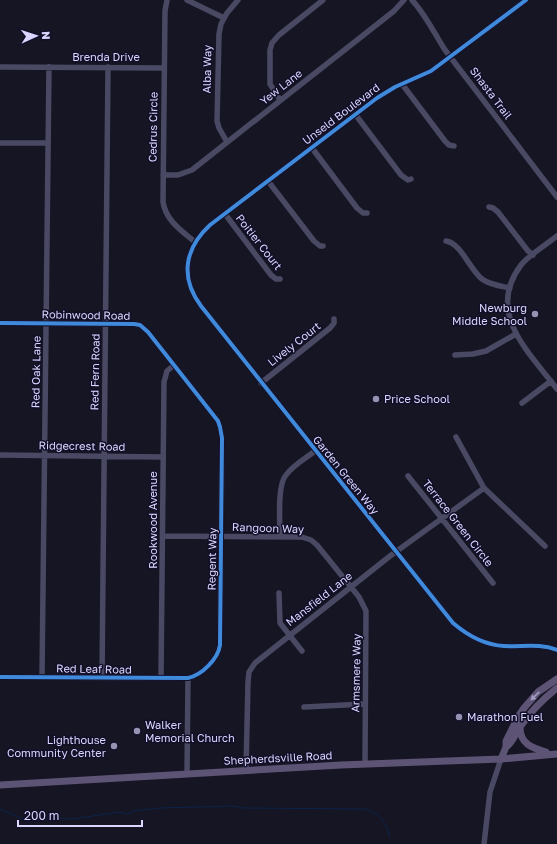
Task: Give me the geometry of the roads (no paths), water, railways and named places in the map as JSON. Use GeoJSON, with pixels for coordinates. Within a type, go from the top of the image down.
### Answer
{"type":"FeatureCollection","features":[{"type":"Feature","properties":{"kind":"main road"},"geometry":{"type":"LineString","coordinates":[[501,759],[506,747],[506,741],[524,708],[538,692],[557,678]]}},
{"type":"Feature","properties":{"kind":"main road"},"geometry":{"type":"LineString","coordinates":[[506,747],[511,743],[520,727],[542,701],[557,688]]}},
{"type":"Feature","properties":{"kind":"main road"},"geometry":{"type":"LineString","coordinates":[[520,727],[522,739],[527,746],[556,754]]}},
{"type":"Feature","properties":{"kind":"main road","name":"Shepherdsville Road"},"geometry":{"type":"LineString","coordinates":[[0,785],[246,770],[501,759],[556,754]]}},
{"type":"Feature","properties":{"kind":"street","name":"Cedrus Circle"},"geometry":{"type":"LineString","coordinates":[[168,0],[165,11],[163,202],[166,213],[179,229],[195,242]]}},
{"type":"Feature","properties":{"kind":"street"},"geometry":{"type":"LineString","coordinates":[[187,0],[224,18]]}},
{"type":"Feature","properties":{"kind":"street","name":"Alba Way"},"geometry":{"type":"LineString","coordinates":[[227,142],[218,125],[217,114],[218,34],[224,18],[230,8],[238,0]]}},
{"type":"Feature","properties":{"kind":"street"},"geometry":{"type":"LineString","coordinates":[[280,100],[270,84],[270,50],[272,43],[279,35],[323,0]]}},
{"type":"Feature","properties":{"kind":"street","name":"Yew Lane"},"geometry":{"type":"LineString","coordinates":[[163,175],[178,175],[188,172],[394,11],[404,0]]}},
{"type":"Feature","properties":{"kind":"street","name":"Shasta Trail"},"geometry":{"type":"LineString","coordinates":[[412,0],[428,19],[438,39],[451,57],[557,197]]}},
{"type":"Feature","properties":{"kind":"street","name":"Unseld Boulevard"},"geometry":{"type":"LineString","coordinates":[[195,242],[205,230],[224,214],[355,114],[387,91],[426,74],[451,57],[526,0]]}},
{"type":"Feature","properties":{"kind":"street","name":"Brenda Drive"},"geometry":{"type":"LineString","coordinates":[[0,67],[164,68]]}},
{"type":"Feature","properties":{"kind":"street","name":"Red Oak Lane"},"geometry":{"type":"LineString","coordinates":[[42,677],[49,67]]}},
{"type":"Feature","properties":{"kind":"street","name":"Red Fern Road"},"geometry":{"type":"LineString","coordinates":[[102,678],[108,67]]}},
{"type":"Feature","properties":{"kind":"street"},"geometry":{"type":"LineString","coordinates":[[402,84],[445,141],[449,145],[454,146]]}},
{"type":"Feature","properties":{"kind":"street"},"geometry":{"type":"LineString","coordinates":[[355,114],[401,175],[408,180],[411,179]]}},
{"type":"Feature","properties":{"kind":"street"},"geometry":{"type":"LineString","coordinates":[[0,143],[48,143]]}},
{"type":"Feature","properties":{"kind":"street"},"geometry":{"type":"LineString","coordinates":[[312,148],[358,208],[363,213],[367,213]]}},
{"type":"Feature","properties":{"kind":"street"},"geometry":{"type":"LineString","coordinates":[[268,181],[314,241],[320,246],[323,246]]}},
{"type":"Feature","properties":{"kind":"street"},"geometry":{"type":"LineString","coordinates":[[489,207],[498,212],[528,251],[533,255]]}},
{"type":"Feature","properties":{"kind":"street","name":"Poitier Court"},"geometry":{"type":"LineString","coordinates":[[224,214],[271,275],[276,279],[280,279]]}},
{"type":"Feature","properties":{"kind":"street"},"geometry":{"type":"LineString","coordinates":[[557,236],[521,266],[513,279],[508,299],[510,320],[516,334],[557,389]]}},
{"type":"Feature","properties":{"kind":"street"},"geometry":{"type":"LineString","coordinates":[[446,241],[454,245],[483,280],[510,288]]}},
{"type":"Feature","properties":{"kind":"street","name":"Garden Green Way"},"geometry":{"type":"LineString","coordinates":[[195,242],[189,254],[187,269],[188,281],[193,294],[448,617],[466,633],[496,645],[543,646],[557,650]]}},
{"type":"Feature","properties":{"kind":"street","name":"Lively Court"},"geometry":{"type":"LineString","coordinates":[[261,382],[330,328],[334,323],[334,319]]}},
{"type":"Feature","properties":{"kind":"street","name":"Robinwood Road"},"geometry":{"type":"LineString","coordinates":[[0,323],[140,325],[148,332],[220,424]]}},
{"type":"Feature","properties":{"kind":"street"},"geometry":{"type":"LineString","coordinates":[[455,354],[473,354],[486,351],[516,334]]}},
{"type":"Feature","properties":{"kind":"street","name":"Rookwood Avenue"},"geometry":{"type":"LineString","coordinates":[[161,678],[164,382],[167,371],[174,365]]}},
{"type":"Feature","properties":{"kind":"street"},"geometry":{"type":"LineString","coordinates":[[522,403],[551,381]]}},
{"type":"Feature","properties":{"kind":"street","name":"Regent Way"},"geometry":{"type":"LineString","coordinates":[[188,678],[193,677],[211,663],[219,649],[222,438],[220,424]]}},
{"type":"Feature","properties":{"kind":"street"},"geometry":{"type":"LineString","coordinates":[[456,437],[484,488],[546,546]]}},
{"type":"Feature","properties":{"kind":"street"},"geometry":{"type":"LineString","coordinates":[[280,537],[280,490],[283,478],[289,471],[315,450]]}},
{"type":"Feature","properties":{"kind":"street","name":"Ridgecrest Road"},"geometry":{"type":"LineString","coordinates":[[0,455],[163,457]]}},
{"type":"Feature","properties":{"kind":"street","name":"Terrace Green Circle"},"geometry":{"type":"LineString","coordinates":[[408,476],[493,583]]}},
{"type":"Feature","properties":{"kind":"street","name":"Mansfield Lane"},"geometry":{"type":"LineString","coordinates":[[246,770],[248,682],[249,672],[254,663],[351,586],[484,488]]}},
{"type":"Feature","properties":{"kind":"street","name":"Rangoon Way"},"geometry":{"type":"LineString","coordinates":[[163,536],[280,537],[311,540],[317,545],[351,586]]}},
{"type":"Feature","properties":{"kind":"street","name":"Armsmere Way"},"geometry":{"type":"LineString","coordinates":[[351,586],[363,602],[366,611],[365,764]]}},
{"type":"Feature","properties":{"kind":"street"},"geometry":{"type":"LineString","coordinates":[[279,593],[279,620],[302,651]]}},
{"type":"Feature","properties":{"kind":"street","name":"Red Leaf Road"},"geometry":{"type":"LineString","coordinates":[[0,676],[188,678]]}},
{"type":"Feature","properties":{"kind":"street"},"geometry":{"type":"LineString","coordinates":[[187,774],[188,678]]}},
{"type":"Feature","properties":{"kind":"street"},"geometry":{"type":"LineString","coordinates":[[304,707],[365,704]]}},
{"type":"Feature","properties":{"kind":"street"},"geometry":{"type":"LineString","coordinates":[[484,844],[490,792],[501,759]]}},
{"type":"Feature","properties":{"kind":"waterway"},"geometry":{"type":"LineString","coordinates":[[0,809],[28,821],[51,818],[72,819],[120,812],[127,814],[134,811],[159,808],[233,806],[244,808],[364,809],[369,810],[381,818],[390,837]]}},
{"type":"Feature","properties":{"kind":"place","name":"Newburg Middle School"},"geometry":{"type":"Point","coordinates":[535,314]}},
{"type":"Feature","properties":{"kind":"place","name":"Price School"},"geometry":{"type":"Point","coordinates":[376,399]}},
{"type":"Feature","properties":{"kind":"place","name":"Marathon Fuel"},"geometry":{"type":"Point","coordinates":[459,717]}},
{"type":"Feature","properties":{"kind":"place","name":"Walker Memorial Church"},"geometry":{"type":"Point","coordinates":[137,731]}},
{"type":"Feature","properties":{"kind":"place","name":"Lighthouse Community Center"},"geometry":{"type":"Point","coordinates":[114,746]}}]}
